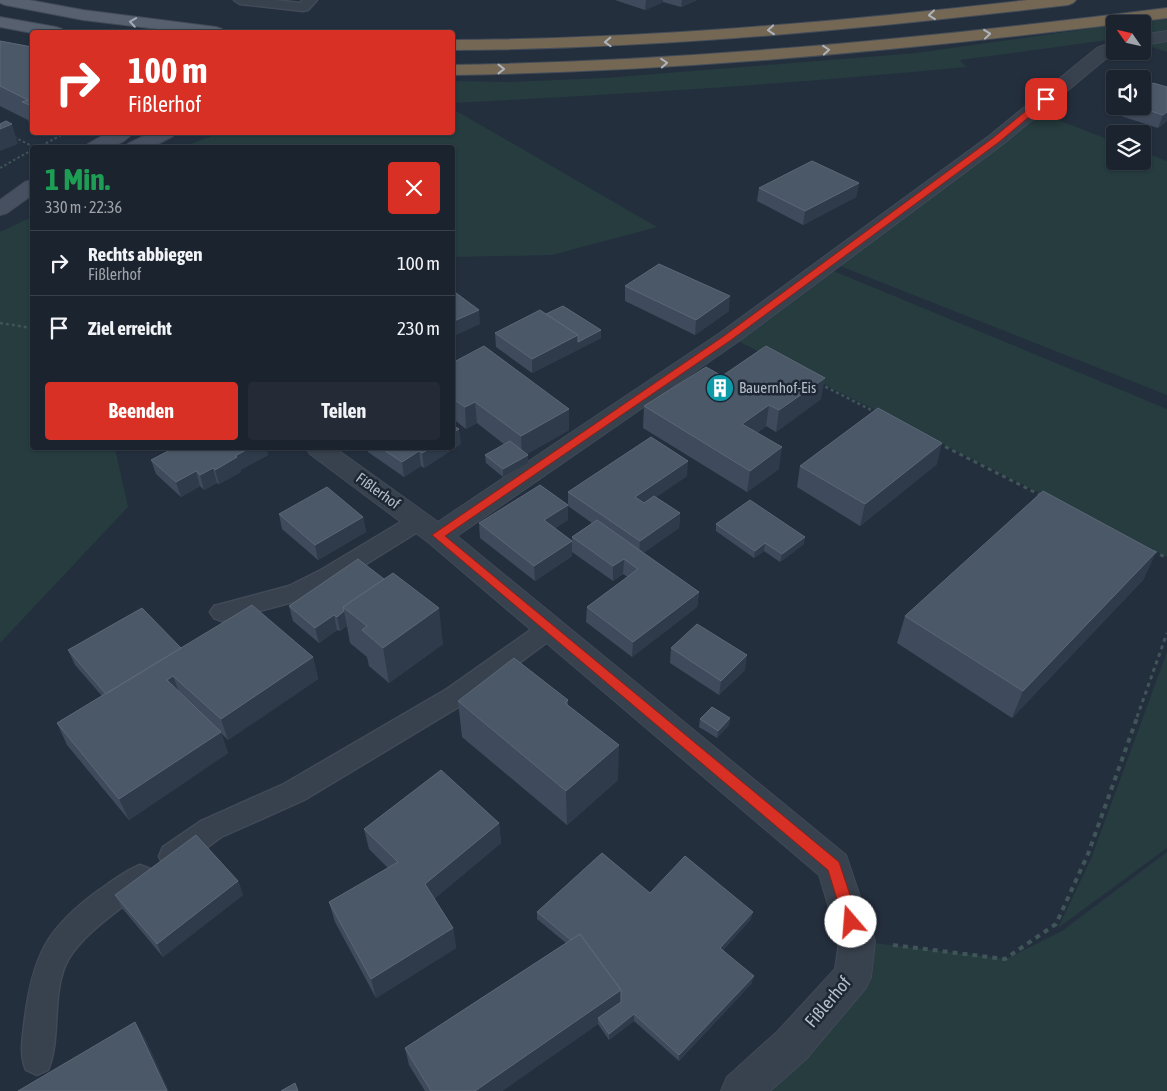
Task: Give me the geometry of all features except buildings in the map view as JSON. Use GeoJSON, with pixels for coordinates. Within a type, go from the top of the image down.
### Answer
{"type":"FeatureCollection","features":[{"type":"Feature","properties":{"kind":"highway"},"geometry":{"type":"LineString","coordinates":[[455,45],[520,46],[726,34],[879,21],[1068,0]]}},
{"type":"Feature","properties":{"kind":"highway"},"geometry":{"type":"LineString","coordinates":[[455,70],[604,66],[745,57],[903,43],[1167,13]]}},
{"type":"Feature","properties":{"kind":"main road"},"geometry":{"type":"LineString","coordinates":[[5,0],[83,15],[200,30]]}},
{"type":"Feature","properties":{"kind":"main road"},"geometry":{"type":"LineString","coordinates":[[0,22],[45,30]]}},
{"type":"Feature","properties":{"kind":"main road"},"geometry":{"type":"LineString","coordinates":[[100,145],[119,135]]}},
{"type":"Feature","properties":{"kind":"main road"},"geometry":{"type":"LineString","coordinates":[[141,145],[160,136]]}},
{"type":"Feature","properties":{"kind":"main road"},"geometry":{"type":"LineString","coordinates":[[0,209],[30,187]]}},
{"type":"Feature","properties":{"kind":"main road"},"geometry":{"type":"LineString","coordinates":[[0,214],[30,198]]}},
{"type":"Feature","properties":{"kind":"street"},"geometry":{"type":"LineString","coordinates":[[1151,39],[1167,36]]}},
{"type":"Feature","properties":{"kind":"street"},"geometry":{"type":"LineString","coordinates":[[428,528],[728,338],[996,140],[1106,50]]}},
{"type":"Feature","properties":{"kind":"street","name":"Fißlerhof"},"geometry":{"type":"LineString","coordinates":[[322,450],[428,528],[834,866],[857,941],[852,978],[792,1044],[741,1091]]}},
{"type":"Feature","properties":{"kind":"lane"},"geometry":{"type":"LineString","coordinates":[[240,0],[303,7],[311,0]]}},
{"type":"Feature","properties":{"kind":"lane"},"geometry":{"type":"LineString","coordinates":[[222,612],[296,593],[428,528]]}},
{"type":"Feature","properties":{"kind":"lane"},"geometry":{"type":"LineString","coordinates":[[37,1059],[44,1000],[52,960],[70,933],[95,910],[211,829],[294,792],[456,696],[550,628]]}},
{"type":"Feature","properties":{"kind":"path"},"geometry":{"type":"LineString","coordinates":[[9,134],[30,145]]}},
{"type":"Feature","properties":{"kind":"path"},"geometry":{"type":"LineString","coordinates":[[42,145],[61,135]]}},
{"type":"Feature","properties":{"kind":"path"},"geometry":{"type":"LineString","coordinates":[[0,168],[30,151]]}},
{"type":"Feature","properties":{"kind":"path"},"geometry":{"type":"LineString","coordinates":[[0,323],[30,328]]}},
{"type":"Feature","properties":{"kind":"path"},"geometry":{"type":"LineString","coordinates":[[816,382],[886,417]]}},
{"type":"Feature","properties":{"kind":"path"},"geometry":{"type":"LineString","coordinates":[[930,439],[1044,497]]}},
{"type":"Feature","properties":{"kind":"path"},"geometry":{"type":"LineString","coordinates":[[1149,550],[1167,558]]}},
{"type":"Feature","properties":{"kind":"path"},"geometry":{"type":"LineString","coordinates":[[857,941],[1006,959],[1056,924],[1088,854],[1167,633]]}},
{"type":"Feature","properties":{"kind":"green space"},"geometry":{"type":"Polygon","coordinates":[[[1167,19],[1167,52],[1151,47],[1151,21],[1167,19]]]}},
{"type":"Feature","properties":{"kind":"green space"},"geometry":{"type":"Polygon","coordinates":[[[1106,26],[1106,40],[960,60],[966,67],[838,79],[455,103],[455,81],[510,82],[605,78],[916,53],[1106,26]]]}},
{"type":"Feature","properties":{"kind":"green space"},"geometry":{"type":"Polygon","coordinates":[[[455,110],[657,227],[552,255],[455,257],[455,145],[188,145],[214,135],[455,135],[455,110]]]}},
{"type":"Feature","properties":{"kind":"green space"},"geometry":{"type":"Polygon","coordinates":[[[1032,110],[1106,139],[1106,170],[1151,170],[1151,155],[1167,161],[1167,395],[835,264],[1032,110]]]}},
{"type":"Feature","properties":{"kind":"green space"},"geometry":{"type":"Polygon","coordinates":[[[30,218],[30,450],[115,450],[128,507],[0,643],[0,232],[30,218]]]}},
{"type":"Feature","properties":{"kind":"green space"},"geometry":{"type":"Polygon","coordinates":[[[831,270],[1167,409],[1167,557],[738,341],[831,270]]]}},
{"type":"Feature","properties":{"kind":"green space"},"geometry":{"type":"Polygon","coordinates":[[[1167,652],[1167,848],[1058,928],[1091,859],[1167,652]]]}},
{"type":"Feature","properties":{"kind":"green space"},"geometry":{"type":"Polygon","coordinates":[[[1167,852],[1167,1091],[741,1091],[857,941],[1006,959],[1062,931],[1167,852]]]}},
{"type":"Feature","properties":{"kind":"place","name":"Bauernhof-Eis"},"geometry":{"type":"Point","coordinates":[720,388]}},
{"type":"Feature","properties":{"kind":"route"},"geometry":{"type":"LineString","coordinates":[[851,922],[834,866],[438,535],[728,338],[996,140],[1046,99]]}}]}
